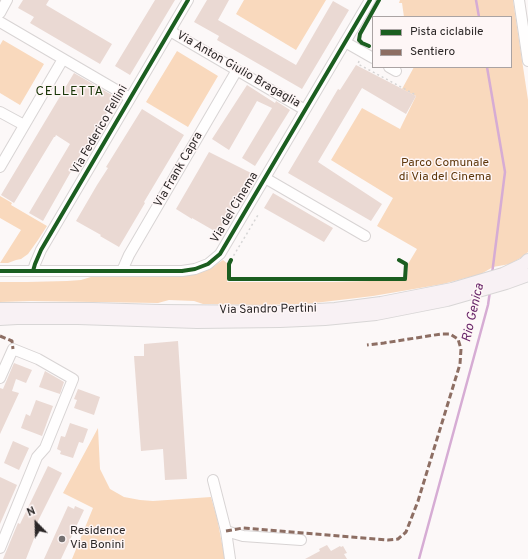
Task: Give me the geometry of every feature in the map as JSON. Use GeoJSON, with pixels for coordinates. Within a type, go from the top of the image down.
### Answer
{"type":"FeatureCollection","features":[{"type":"Feature","properties":{"kind":"main road","name":"Via Sandro Pertini"},"geometry":{"type":"LineString","coordinates":[[504,278],[528,260]]}},
{"type":"Feature","properties":{"kind":"main road","name":"Via Sandro Pertini"},"geometry":{"type":"LineString","coordinates":[[0,319],[78,318],[197,322],[325,319],[376,314],[448,300],[474,288],[504,278],[528,275]]}},
{"type":"Feature","properties":{"kind":"main road","name":"Via Sandro Pertini"},"geometry":{"type":"LineString","coordinates":[[0,310],[70,309],[286,312],[381,303],[474,288]]}},
{"type":"Feature","properties":{"kind":"street"},"geometry":{"type":"LineString","coordinates":[[0,13],[7,0]]}},
{"type":"Feature","properties":{"kind":"street","name":"Via Federico Fellini"},"geometry":{"type":"LineString","coordinates":[[33,271],[41,250],[188,0]]}},
{"type":"Feature","properties":{"kind":"street","name":"Via del Cinema"},"geometry":{"type":"LineString","coordinates":[[0,271],[182,271],[195,269],[208,264],[220,254],[370,0]]}},
{"type":"Feature","properties":{"kind":"street"},"geometry":{"type":"LineString","coordinates":[[519,0],[528,61]]}},
{"type":"Feature","properties":{"kind":"street"},"geometry":{"type":"LineString","coordinates":[[0,22],[130,98]]}},
{"type":"Feature","properties":{"kind":"street","name":"Via Anton Giulio Bragaglia"},"geometry":{"type":"LineString","coordinates":[[170,31],[305,110]]}},
{"type":"Feature","properties":{"kind":"street"},"geometry":{"type":"LineString","coordinates":[[345,42],[372,57]]}},
{"type":"Feature","properties":{"kind":"street"},"geometry":{"type":"LineString","coordinates":[[0,167],[63,59]]}},
{"type":"Feature","properties":{"kind":"street","name":"Via Frank Capra"},"geometry":{"type":"LineString","coordinates":[[122,271],[129,255],[237,70]]}},
{"type":"Feature","properties":{"kind":"street"},"geometry":{"type":"LineString","coordinates":[[0,112],[24,126]]}},
{"type":"Feature","properties":{"kind":"street"},"geometry":{"type":"LineString","coordinates":[[265,178],[365,236]]}},
{"type":"Feature","properties":{"kind":"street"},"geometry":{"type":"LineString","coordinates":[[0,378],[13,349],[38,359],[73,380],[45,448],[37,457],[0,548]]}},
{"type":"Feature","properties":{"kind":"street"},"geometry":{"type":"LineString","coordinates":[[213,480],[226,531],[230,559]]}},
{"type":"Feature","properties":{"kind":"street"},"geometry":{"type":"LineString","coordinates":[[226,531],[243,536],[301,540]]}},
{"type":"Feature","properties":{"kind":"path"},"geometry":{"type":"LineString","coordinates":[[361,57],[358,64],[416,95]]}},
{"type":"Feature","properties":{"kind":"path"},"geometry":{"type":"LineString","coordinates":[[231,260],[258,215]]}},
{"type":"Feature","properties":{"kind":"green space"},"geometry":{"type":"Polygon","coordinates":[[[244,0],[326,0],[296,50],[236,14],[244,0]]]}},
{"type":"Feature","properties":{"kind":"green space","name":"Parco Comunale di Via del Cinema"},"geometry":{"type":"Polygon","coordinates":[[[400,0],[513,0],[528,100],[528,252],[524,256],[510,264],[493,267],[481,274],[443,284],[373,296],[306,304],[203,304],[194,301],[169,300],[158,303],[0,302],[0,282],[67,281],[81,280],[94,276],[192,275],[210,269],[223,260],[228,264],[227,282],[407,280],[408,264],[417,249],[377,226],[393,198],[331,160],[362,108],[400,129],[416,96],[402,89],[413,68],[512,68],[512,16],[404,16],[402,3],[399,3],[400,0]]]}},
{"type":"Feature","properties":{"kind":"green space"},"geometry":{"type":"Polygon","coordinates":[[[3,40],[44,64],[20,105],[0,93],[0,45],[3,40]]]}},
{"type":"Feature","properties":{"kind":"green space"},"geometry":{"type":"Polygon","coordinates":[[[177,51],[218,76],[188,127],[146,102],[177,51]]]}},
{"type":"Feature","properties":{"kind":"green space"},"geometry":{"type":"Polygon","coordinates":[[[0,196],[12,203],[11,205],[47,226],[28,254],[21,259],[8,263],[0,263],[21,230],[0,218],[0,196]]]}},
{"type":"Feature","properties":{"kind":"green space"},"geometry":{"type":"Polygon","coordinates":[[[98,428],[100,469],[110,489],[124,497],[140,500],[153,501],[211,497],[217,518],[225,559],[72,559],[93,508],[63,493],[98,428]]]}},
{"type":"Feature","properties":{"kind":"building"},"geometry":{"type":"Polygon","coordinates":[[[23,0],[49,0],[46,5],[112,44],[100,64],[30,23],[34,17],[18,8],[23,0]]]}},
{"type":"Feature","properties":{"kind":"building"},"geometry":{"type":"Polygon","coordinates":[[[155,0],[175,0],[130,75],[115,66],[155,0]]]}},
{"type":"Feature","properties":{"kind":"building"},"geometry":{"type":"Polygon","coordinates":[[[207,0],[229,0],[218,20],[296,65],[333,1],[349,10],[302,89],[217,40],[219,36],[194,22],[207,0]]]}},
{"type":"Feature","properties":{"kind":"building"},"geometry":{"type":"Polygon","coordinates":[[[356,65],[416,96],[406,114],[362,88],[318,162],[382,204],[371,221],[288,173],[338,89],[340,90],[356,65]]]}},
{"type":"Feature","properties":{"kind":"building"},"geometry":{"type":"Polygon","coordinates":[[[74,73],[117,98],[112,104],[90,143],[83,153],[82,152],[43,221],[29,213],[70,144],[56,135],[14,203],[1,195],[74,73]]]}},
{"type":"Feature","properties":{"kind":"building"},"geometry":{"type":"Polygon","coordinates":[[[247,85],[275,103],[276,101],[290,110],[255,166],[242,158],[272,108],[257,101],[229,150],[212,139],[247,85]]]}},
{"type":"Feature","properties":{"kind":"building"},"geometry":{"type":"Polygon","coordinates":[[[142,109],[184,135],[119,247],[76,221],[108,168],[106,167],[142,109]]]}},
{"type":"Feature","properties":{"kind":"building"},"geometry":{"type":"Polygon","coordinates":[[[209,152],[253,174],[218,233],[176,209],[209,152]]]}},
{"type":"Feature","properties":{"kind":"building"},"geometry":{"type":"Polygon","coordinates":[[[273,193],[333,228],[324,242],[264,208],[273,193]]]}},
{"type":"Feature","properties":{"kind":"building"},"geometry":{"type":"Polygon","coordinates":[[[178,341],[187,479],[165,480],[163,449],[141,451],[134,356],[144,356],[144,344],[178,341]]]}},
{"type":"Feature","properties":{"kind":"building"},"geometry":{"type":"Polygon","coordinates":[[[14,363],[32,370],[26,383],[16,379],[12,391],[19,393],[0,434],[0,388],[3,389],[14,363]]]}},
{"type":"Feature","properties":{"kind":"building"},"geometry":{"type":"Polygon","coordinates":[[[45,371],[64,382],[60,394],[39,387],[45,371]]]}},
{"type":"Feature","properties":{"kind":"building"},"geometry":{"type":"Polygon","coordinates":[[[78,389],[100,397],[94,415],[74,408],[77,400],[74,399],[78,389]]]}},
{"type":"Feature","properties":{"kind":"building"},"geometry":{"type":"Polygon","coordinates":[[[36,400],[53,406],[42,436],[21,428],[26,414],[30,416],[36,400]]]}},
{"type":"Feature","properties":{"kind":"building"},"geometry":{"type":"Polygon","coordinates":[[[70,423],[88,429],[83,443],[79,442],[73,458],[60,454],[61,451],[57,449],[61,436],[65,437],[70,423]]]}},
{"type":"Feature","properties":{"kind":"building"},"geometry":{"type":"Polygon","coordinates":[[[13,441],[29,448],[19,470],[4,463],[13,441]]]}},
{"type":"Feature","properties":{"kind":"building"},"geometry":{"type":"Polygon","coordinates":[[[48,466],[62,473],[34,529],[37,531],[26,559],[3,559],[18,523],[20,524],[48,466]]]}},
{"type":"Feature","properties":{"kind":"building"},"geometry":{"type":"Polygon","coordinates":[[[0,477],[17,485],[0,524],[0,477]]]}},
{"type":"Feature","properties":{"kind":"building","name":"Residence Via Bonini"},"geometry":{"type":"Polygon","coordinates":[[[68,506],[74,509],[75,506],[84,510],[61,559],[44,559],[68,506]]]}},
{"type":"Feature","properties":{"kind":"building"},"geometry":{"type":"Polygon","coordinates":[[[327,545],[331,551],[343,546],[347,553],[344,554],[347,559],[305,559],[320,551],[319,549],[327,545]]]}},
{"type":"Feature","properties":{"kind":"waterway","name":"Rio Genica"},"geometry":{"type":"LineString","coordinates":[[476,0],[479,16]]}},
{"type":"Feature","properties":{"kind":"waterway","name":"Rio Genica"},"geometry":{"type":"LineString","coordinates":[[487,68],[505,172],[492,274]]}},
{"type":"Feature","properties":{"kind":"waterway","name":"Rio Genica"},"geometry":{"type":"LineString","coordinates":[[419,559],[488,305],[490,291]]}},
{"type":"Feature","properties":{"kind":"marked path"},"geometry":{"type":"LineString","coordinates":[[226,531],[243,528],[388,540],[398,539],[406,532],[418,501],[460,364],[461,349],[458,339],[450,334],[367,345]]}},
{"type":"Feature","properties":{"kind":"marked path"},"geometry":{"type":"LineString","coordinates":[[0,336],[12,341],[13,349]]}},
{"type":"Feature","properties":{"kind":"cycle path"},"geometry":{"type":"LineString","coordinates":[[33,271],[41,250],[188,0]]}},
{"type":"Feature","properties":{"kind":"cycle path"},"geometry":{"type":"LineString","coordinates":[[0,271],[182,271],[195,269],[208,264],[220,254],[370,0]]}},
{"type":"Feature","properties":{"kind":"cycle path"},"geometry":{"type":"LineString","coordinates":[[369,46],[359,40],[360,34],[379,0]]}},
{"type":"Feature","properties":{"kind":"cycle path"},"geometry":{"type":"LineString","coordinates":[[231,260],[229,264],[229,279],[405,279],[406,264],[399,260]]}},
{"type":"Feature","properties":{"kind":"place","name":"Residence Via Bonini"},"geometry":{"type":"Point","coordinates":[62,539]}},
{"type":"Feature","properties":{"kind":"district","name":"CELLETTA"},"geometry":{"type":"Point","coordinates":[70,92]}}]}
